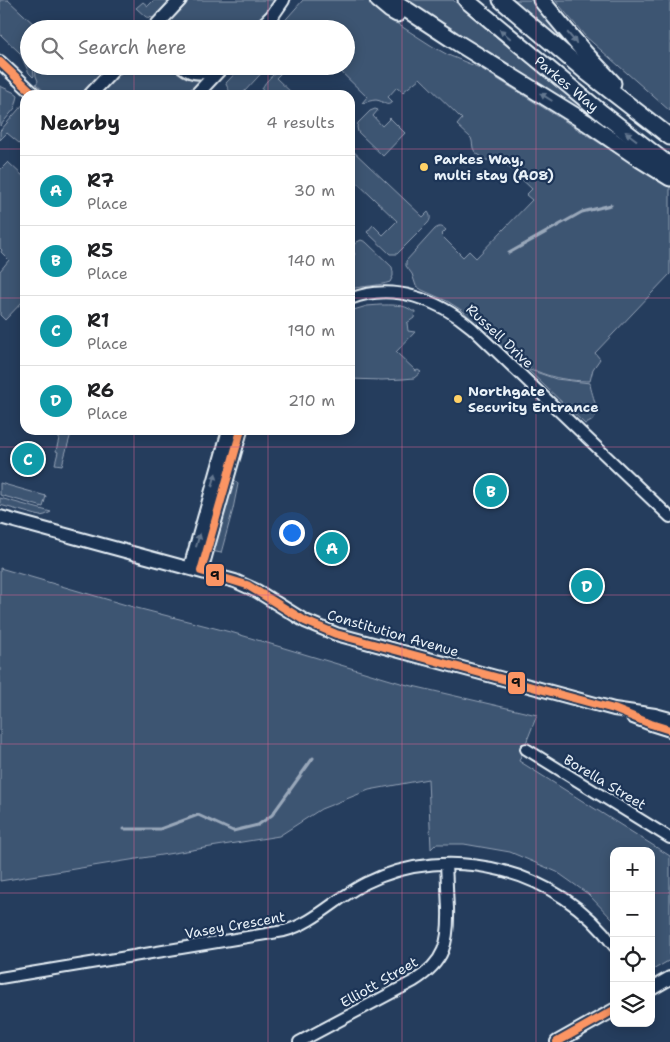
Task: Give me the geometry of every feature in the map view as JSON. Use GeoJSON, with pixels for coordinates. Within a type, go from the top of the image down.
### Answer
{"type":"FeatureCollection","features":[{"type":"Feature","properties":{"kind":"main road"},"geometry":{"type":"LineString","coordinates":[[378,0],[396,13],[423,21]]}},
{"type":"Feature","properties":{"kind":"main road"},"geometry":{"type":"LineString","coordinates":[[392,0],[670,178]]}},
{"type":"Feature","properties":{"kind":"main road","name":"Parkes Way"},"geometry":{"type":"LineString","coordinates":[[466,0],[602,113],[670,166]]}},
{"type":"Feature","properties":{"kind":"main road","name":"Parkes Way"},"geometry":{"type":"LineString","coordinates":[[501,0],[586,72],[667,135]]}},
{"type":"Feature","properties":{"kind":"main road"},"geometry":{"type":"LineString","coordinates":[[541,0],[597,67],[667,135]]}},
{"type":"Feature","properties":{"kind":"street"},"geometry":{"type":"LineString","coordinates":[[161,20],[180,0]]}},
{"type":"Feature","properties":{"kind":"street"},"geometry":{"type":"LineString","coordinates":[[268,20],[283,0]]}},
{"type":"Feature","properties":{"kind":"street"},"geometry":{"type":"LineString","coordinates":[[0,62],[30,90]]}},
{"type":"Feature","properties":{"kind":"street"},"geometry":{"type":"LineString","coordinates":[[95,90],[109,75]]}},
{"type":"Feature","properties":{"kind":"street"},"geometry":{"type":"LineString","coordinates":[[201,90],[215,75]]}},
{"type":"Feature","properties":{"kind":"street","name":"Russell Drive"},"geometry":{"type":"LineString","coordinates":[[355,297],[373,293],[411,295],[453,313],[472,328],[670,517]]}},
{"type":"Feature","properties":{"kind":"street"},"geometry":{"type":"LineString","coordinates":[[196,569],[228,442]]}},
{"type":"Feature","properties":{"kind":"street","name":"Constitution Avenue"},"geometry":{"type":"LineString","coordinates":[[0,517],[196,569],[247,585],[299,618],[336,634],[614,709],[670,719]]}},
{"type":"Feature","properties":{"kind":"street","name":"Constitution Avenue"},"geometry":{"type":"LineString","coordinates":[[614,709],[670,730]]}},
{"type":"Feature","properties":{"kind":"street","name":"Borella Street"},"geometry":{"type":"LineString","coordinates":[[526,749],[670,838]]}},
{"type":"Feature","properties":{"kind":"street","name":"Vasey Crescent"},"geometry":{"type":"LineString","coordinates":[[0,978],[284,931],[305,923],[348,893],[380,877],[414,867],[446,865],[470,864],[490,867],[536,882],[580,910],[610,941]]}},
{"type":"Feature","properties":{"kind":"street","name":"Elliott Street"},"geometry":{"type":"LineString","coordinates":[[299,1042],[414,981],[433,966],[443,950],[447,934],[446,865]]}},
{"type":"Feature","properties":{"kind":"street"},"geometry":{"type":"LineString","coordinates":[[655,987],[670,978]]}},
{"type":"Feature","properties":{"kind":"street"},"geometry":{"type":"LineString","coordinates":[[557,1042],[610,1012]]}},
{"type":"Feature","properties":{"kind":"shaded area"},"geometry":{"type":"Polygon","coordinates":[[[0,0],[8,0],[29,20],[20,20],[20,53],[0,34],[0,0]]]}},
{"type":"Feature","properties":{"kind":"shaded area"},"geometry":{"type":"Polygon","coordinates":[[[154,0],[172,0],[155,18],[146,17],[136,8],[143,2],[148,6],[154,0]]]}},
{"type":"Feature","properties":{"kind":"shaded area"},"geometry":{"type":"Polygon","coordinates":[[[187,0],[277,0],[261,20],[168,20],[187,0]]]}},
{"type":"Feature","properties":{"kind":"shaded area"},"geometry":{"type":"Polygon","coordinates":[[[303,0],[369,0],[393,21],[432,46],[448,55],[480,68],[670,187],[670,274],[595,353],[600,359],[593,369],[590,381],[552,376],[533,370],[517,359],[515,360],[463,311],[416,286],[412,274],[406,266],[406,261],[438,227],[446,230],[441,235],[463,257],[469,251],[476,258],[532,200],[526,195],[532,189],[498,157],[495,160],[486,160],[475,152],[471,138],[457,125],[462,119],[420,78],[403,92],[397,87],[388,97],[393,102],[390,104],[376,100],[362,103],[367,97],[344,75],[355,75],[355,20],[285,20],[303,0]]]}},
{"type":"Feature","properties":{"kind":"shaded area"},"geometry":{"type":"Polygon","coordinates":[[[402,0],[453,0],[589,113],[586,117],[402,0]]]}},
{"type":"Feature","properties":{"kind":"shaded area"},"geometry":{"type":"Polygon","coordinates":[[[514,0],[535,0],[564,36],[561,39],[514,0]]]}},
{"type":"Feature","properties":{"kind":"shaded area"},"geometry":{"type":"Polygon","coordinates":[[[555,0],[670,0],[670,111],[585,36],[555,0]]]}},
{"type":"Feature","properties":{"kind":"shaded area"},"geometry":{"type":"Polygon","coordinates":[[[102,75],[88,90],[43,90],[36,84],[38,81],[36,76],[102,75]]]}},
{"type":"Feature","properties":{"kind":"shaded area"},"geometry":{"type":"Polygon","coordinates":[[[116,75],[189,75],[201,80],[194,90],[102,90],[116,75]]]}},
{"type":"Feature","properties":{"kind":"shaded area"},"geometry":{"type":"Polygon","coordinates":[[[234,75],[260,75],[246,90],[229,90],[226,83],[234,75]]]}},
{"type":"Feature","properties":{"kind":"shaded area"},"geometry":{"type":"Polygon","coordinates":[[[279,75],[276,78],[289,90],[262,90],[271,77],[279,75]]]}},
{"type":"Feature","properties":{"kind":"shaded area"},"geometry":{"type":"Polygon","coordinates":[[[0,86],[18,96],[15,108],[0,126],[0,86]]]}},
{"type":"Feature","properties":{"kind":"shaded area"},"geometry":{"type":"Polygon","coordinates":[[[20,108],[20,144],[7,133],[0,140],[0,131],[20,108]]]}},
{"type":"Feature","properties":{"kind":"shaded area"},"geometry":{"type":"Polygon","coordinates":[[[378,110],[373,116],[382,126],[390,118],[405,133],[383,156],[358,132],[357,127],[358,123],[370,111],[378,110]]]}},
{"type":"Feature","properties":{"kind":"shaded area"},"geometry":{"type":"Polygon","coordinates":[[[355,153],[423,217],[428,212],[430,215],[428,223],[397,254],[390,254],[367,232],[373,225],[383,235],[397,221],[355,181],[355,153]]]}},
{"type":"Feature","properties":{"kind":"shaded area"},"geometry":{"type":"Polygon","coordinates":[[[8,162],[20,173],[20,304],[5,320],[0,315],[0,271],[9,260],[1,252],[0,248],[0,170],[8,162]]]}},
{"type":"Feature","properties":{"kind":"shaded area"},"geometry":{"type":"Polygon","coordinates":[[[361,240],[366,242],[392,267],[393,276],[390,282],[355,288],[355,244],[361,240]]]}},
{"type":"Feature","properties":{"kind":"shaded area"},"geometry":{"type":"Polygon","coordinates":[[[393,305],[415,311],[414,318],[407,323],[408,331],[415,332],[396,352],[416,371],[421,372],[414,378],[355,379],[355,310],[367,306],[393,305]]]}},
{"type":"Feature","properties":{"kind":"shaded area"},"geometry":{"type":"Polygon","coordinates":[[[527,369],[556,379],[590,383],[596,406],[595,417],[585,424],[527,369]]]}},
{"type":"Feature","properties":{"kind":"shaded area"},"geometry":{"type":"Polygon","coordinates":[[[60,435],[71,435],[62,465],[55,464],[58,452],[56,451],[60,435]]]}},
{"type":"Feature","properties":{"kind":"shaded area"},"geometry":{"type":"Polygon","coordinates":[[[232,479],[238,484],[221,553],[212,551],[232,479]]]}},
{"type":"Feature","properties":{"kind":"shaded area"},"geometry":{"type":"Polygon","coordinates":[[[0,483],[46,496],[43,507],[0,495],[0,483]]]}},
{"type":"Feature","properties":{"kind":"shaded area"},"geometry":{"type":"Polygon","coordinates":[[[0,498],[51,512],[40,516],[0,505],[0,498]]]}},
{"type":"Feature","properties":{"kind":"shaded area"},"geometry":{"type":"Polygon","coordinates":[[[0,568],[133,607],[234,633],[404,684],[537,715],[519,761],[670,856],[670,960],[655,969],[655,847],[610,847],[610,917],[588,894],[557,872],[510,852],[464,844],[436,844],[431,849],[428,779],[369,790],[321,809],[279,836],[0,881],[0,568]]]}},
{"type":"Feature","properties":{"kind":"waterway"},"geometry":{"type":"LineString","coordinates":[[509,253],[582,212],[611,205]]}},
{"type":"Feature","properties":{"kind":"waterway"},"geometry":{"type":"LineString","coordinates":[[124,829],[160,829],[198,815],[233,831],[258,825],[272,815],[313,758]]}},
{"type":"Feature","properties":{"kind":"transit line","name":"9"},"geometry":{"type":"LineString","coordinates":[[0,62],[30,90]]}},
{"type":"Feature","properties":{"kind":"transit line","name":"9"},"geometry":{"type":"LineString","coordinates":[[240,435],[201,571],[247,585],[305,621],[336,634],[614,709],[670,730]]}},
{"type":"Feature","properties":{"kind":"transit line","name":"9"},"geometry":{"type":"LineString","coordinates":[[557,1042],[610,1012]]}},
{"type":"Feature","properties":{"kind":"place","name":"Parkes Way, multi stay (A08)"},"geometry":{"type":"Point","coordinates":[424,167]}},
{"type":"Feature","properties":{"kind":"place","name":"Northgate Security Entrance"},"geometry":{"type":"Point","coordinates":[458,399]}},
{"type":"Feature","properties":{"kind":"place","name":"R1"},"geometry":{"type":"Point","coordinates":[28,459]}},
{"type":"Feature","properties":{"kind":"place","name":"R5"},"geometry":{"type":"Point","coordinates":[491,491]}},
{"type":"Feature","properties":{"kind":"place","name":"R7"},"geometry":{"type":"Point","coordinates":[332,548]}},
{"type":"Feature","properties":{"kind":"place","name":"R6"},"geometry":{"type":"Point","coordinates":[587,586]}}]}
